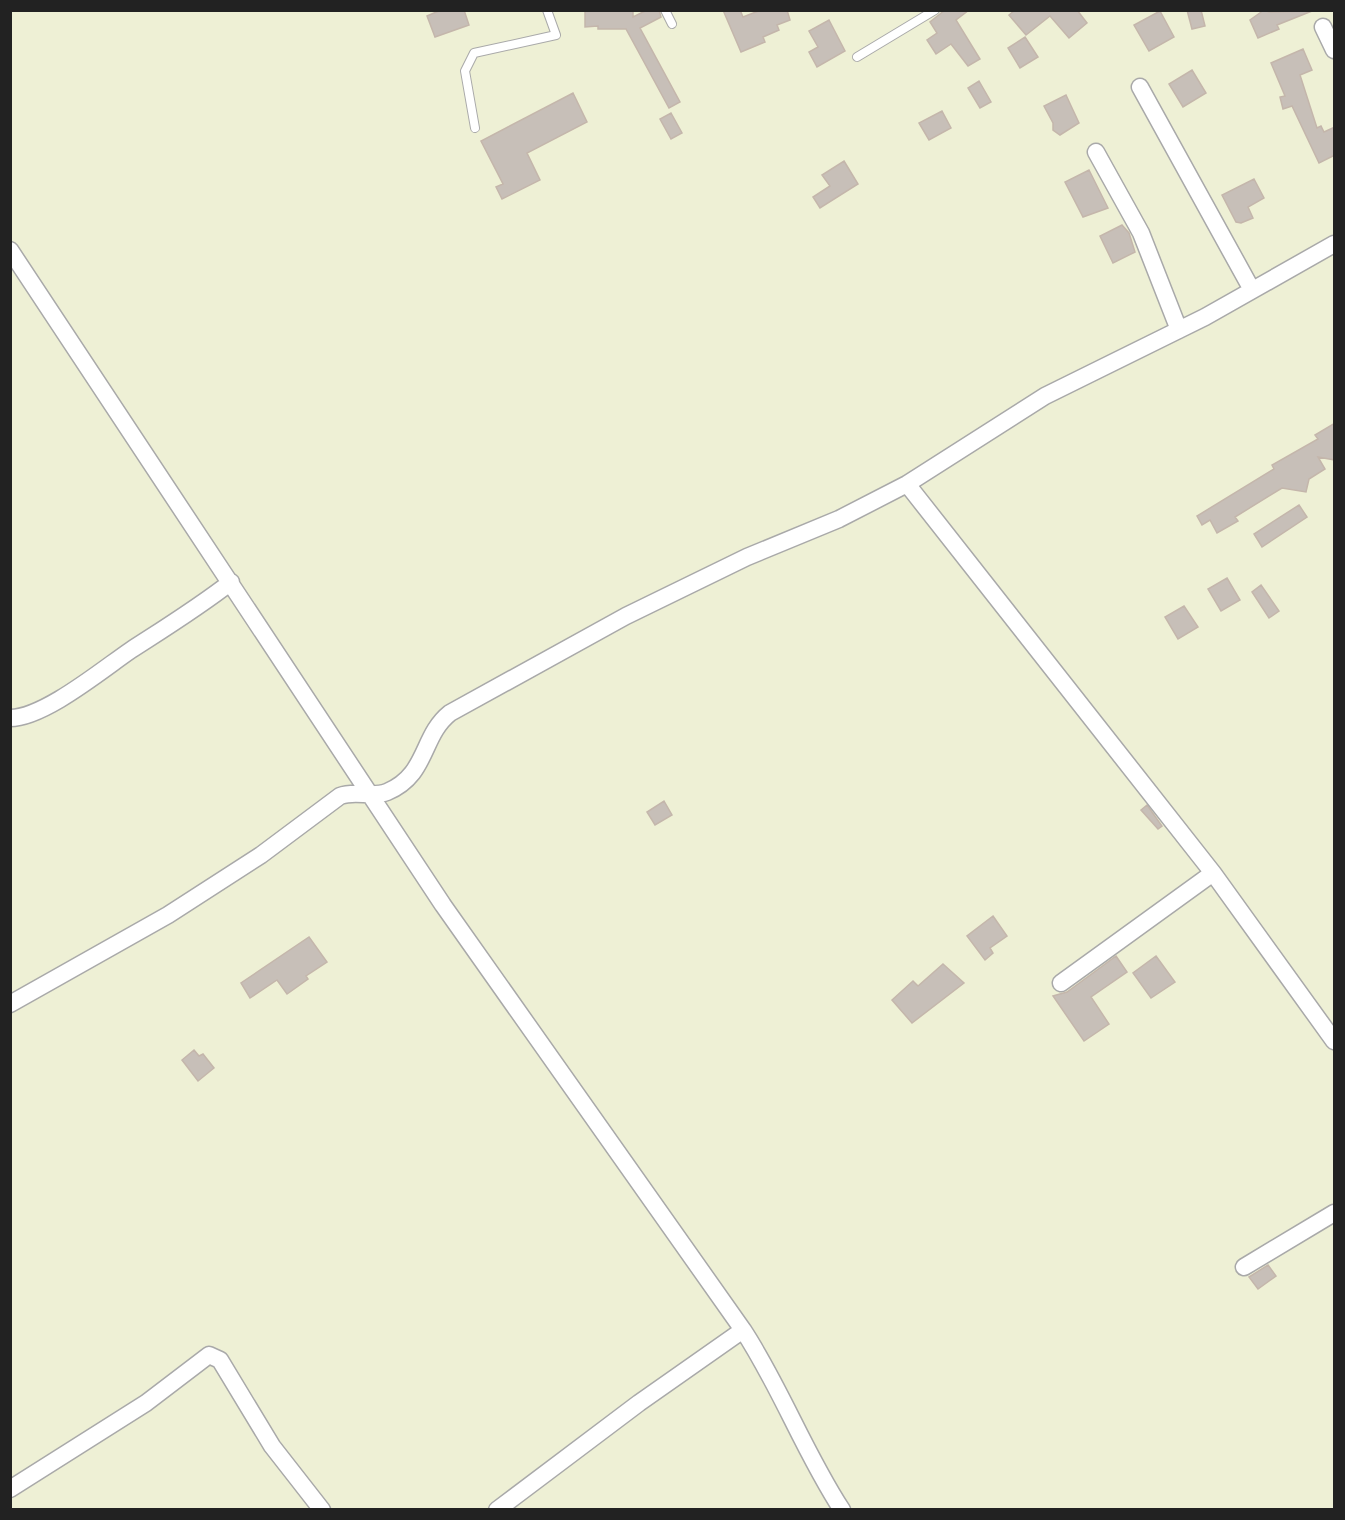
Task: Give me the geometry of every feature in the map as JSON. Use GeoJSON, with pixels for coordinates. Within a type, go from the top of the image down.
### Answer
{"type":"FeatureCollection","features":[{"type":"Feature","properties":{"kind":"street"},"geometry":{"type":"LineString","coordinates":[[1323,27],[1335,50]]}},
{"type":"Feature","properties":{"kind":"street"},"geometry":{"type":"LineString","coordinates":[[1140,87],[1252,291]]}},
{"type":"Feature","properties":{"kind":"street"},"geometry":{"type":"LineString","coordinates":[[1096,152],[1141,233],[1179,330]]}},
{"type":"Feature","properties":{"kind":"street"},"geometry":{"type":"LineString","coordinates":[[10,1004],[168,915],[261,855],[340,796],[348,793],[386,793],[411,774],[423,760],[436,727],[442,719],[465,704],[626,616],[747,557],[839,519],[907,484],[1045,396],[1179,330],[1335,244]]}},
{"type":"Feature","properties":{"kind":"street"},"geometry":{"type":"LineString","coordinates":[[10,250],[450,915],[743,1330],[769,1371],[814,1466],[842,1509]]}},
{"type":"Feature","properties":{"kind":"street"},"geometry":{"type":"LineString","coordinates":[[907,484],[1213,873],[1335,1041]]}},
{"type":"Feature","properties":{"kind":"street"},"geometry":{"type":"LineString","coordinates":[[10,718],[30,713],[80,687],[200,606],[231,582]]}},
{"type":"Feature","properties":{"kind":"street"},"geometry":{"type":"LineString","coordinates":[[1061,983],[1213,873]]}},
{"type":"Feature","properties":{"kind":"street"},"geometry":{"type":"LineString","coordinates":[[1244,1267],[1335,1213]]}},
{"type":"Feature","properties":{"kind":"street"},"geometry":{"type":"LineString","coordinates":[[496,1509],[639,1403],[743,1330]]}},
{"type":"Feature","properties":{"kind":"street"},"geometry":{"type":"LineString","coordinates":[[10,1489],[146,1403],[209,1355],[220,1360],[272,1446],[322,1509]]}},
{"type":"Feature","properties":{"kind":"lane"},"geometry":{"type":"LineString","coordinates":[[475,128],[465,72],[474,53],[556,35],[547,10]]}},
{"type":"Feature","properties":{"kind":"lane"},"geometry":{"type":"LineString","coordinates":[[665,10],[672,24]]}},
{"type":"Feature","properties":{"kind":"lane"},"geometry":{"type":"LineString","coordinates":[[857,57],[934,10]]}},
{"type":"Feature","properties":{"kind":"green space"},"geometry":{"type":"Polygon","coordinates":[[[11,11],[1334,11],[1334,1509],[11,1509],[11,11]]]}},
{"type":"Feature","properties":{"kind":"building"},"geometry":{"type":"Polygon","coordinates":[[[441,10],[464,10],[469,25],[435,37],[427,16],[441,10]]]}},
{"type":"Feature","properties":{"kind":"building"},"geometry":{"type":"Polygon","coordinates":[[[585,10],[633,10],[633,17],[647,10],[659,10],[661,17],[640,28],[680,102],[669,108],[626,29],[585,27],[585,10]]]}},
{"type":"Feature","properties":{"kind":"building"},"geometry":{"type":"Polygon","coordinates":[[[723,10],[740,10],[743,17],[761,10],[787,10],[790,20],[777,25],[779,30],[763,37],[765,42],[741,52],[723,10]]]}},
{"type":"Feature","properties":{"kind":"building"},"geometry":{"type":"Polygon","coordinates":[[[945,10],[969,10],[956,20],[980,59],[968,66],[951,44],[936,54],[927,40],[937,33],[930,22],[945,10]]]}},
{"type":"Feature","properties":{"kind":"building"},"geometry":{"type":"Polygon","coordinates":[[[1015,10],[1077,10],[1087,23],[1069,38],[1050,16],[1026,35],[1009,15],[1015,10]]]}},
{"type":"Feature","properties":{"kind":"building"},"geometry":{"type":"Polygon","coordinates":[[[1187,10],[1201,10],[1205,26],[1192,29],[1187,10]]]}},
{"type":"Feature","properties":{"kind":"building"},"geometry":{"type":"Polygon","coordinates":[[[1264,10],[1269,12],[1312,11],[1277,25],[1279,29],[1258,38],[1250,20],[1264,10]]]}},
{"type":"Feature","properties":{"kind":"building"},"geometry":{"type":"Polygon","coordinates":[[[1160,11],[1174,37],[1149,51],[1134,25],[1160,11]]]}},
{"type":"Feature","properties":{"kind":"building"},"geometry":{"type":"Polygon","coordinates":[[[829,20],[845,51],[817,67],[809,52],[818,47],[809,31],[829,20]]]}},
{"type":"Feature","properties":{"kind":"building"},"geometry":{"type":"Polygon","coordinates":[[[1025,37],[1038,57],[1020,68],[1008,48],[1025,37]]]}},
{"type":"Feature","properties":{"kind":"building"},"geometry":{"type":"Polygon","coordinates":[[[1303,49],[1312,70],[1300,75],[1317,128],[1321,126],[1324,132],[1335,127],[1335,155],[1319,163],[1292,106],[1283,109],[1280,97],[1285,96],[1271,63],[1303,49]]]}},
{"type":"Feature","properties":{"kind":"building"},"geometry":{"type":"Polygon","coordinates":[[[1192,70],[1206,93],[1183,107],[1169,84],[1192,70]]]}},
{"type":"Feature","properties":{"kind":"building"},"geometry":{"type":"Polygon","coordinates":[[[979,81],[991,102],[980,108],[968,88],[979,81]]]}},
{"type":"Feature","properties":{"kind":"building"},"geometry":{"type":"Polygon","coordinates":[[[573,93],[587,122],[527,153],[540,180],[502,199],[496,187],[503,184],[481,141],[573,93]]]}},
{"type":"Feature","properties":{"kind":"building"},"geometry":{"type":"Polygon","coordinates":[[[1066,95],[1079,123],[1060,135],[1053,130],[1053,123],[1044,106],[1066,95]]]}},
{"type":"Feature","properties":{"kind":"building"},"geometry":{"type":"Polygon","coordinates":[[[942,111],[951,128],[929,140],[919,123],[942,111]]]}},
{"type":"Feature","properties":{"kind":"building"},"geometry":{"type":"Polygon","coordinates":[[[671,113],[682,133],[671,139],[660,119],[671,113]]]}},
{"type":"Feature","properties":{"kind":"building"},"geometry":{"type":"Polygon","coordinates":[[[844,161],[858,184],[820,208],[813,197],[830,186],[822,175],[844,161]]]}},
{"type":"Feature","properties":{"kind":"building"},"geometry":{"type":"Polygon","coordinates":[[[1089,170],[1108,208],[1083,217],[1065,182],[1089,170]]]}},
{"type":"Feature","properties":{"kind":"building"},"geometry":{"type":"Polygon","coordinates":[[[1254,179],[1264,198],[1248,207],[1253,218],[1241,223],[1236,222],[1222,195],[1254,179]]]}},
{"type":"Feature","properties":{"kind":"building"},"geometry":{"type":"Polygon","coordinates":[[[1122,225],[1129,233],[1135,252],[1113,263],[1100,236],[1122,225]]]}},
{"type":"Feature","properties":{"kind":"building"},"geometry":{"type":"Polygon","coordinates":[[[1335,423],[1335,460],[1318,457],[1325,469],[1309,479],[1306,492],[1282,488],[1235,517],[1238,521],[1217,533],[1210,520],[1202,525],[1197,516],[1274,469],[1272,465],[1318,439],[1315,435],[1335,423]]]}},
{"type":"Feature","properties":{"kind":"building"},"geometry":{"type":"Polygon","coordinates":[[[1299,505],[1307,517],[1262,547],[1254,534],[1299,505]]]}},
{"type":"Feature","properties":{"kind":"building"},"geometry":{"type":"Polygon","coordinates":[[[1227,578],[1240,600],[1221,611],[1208,589],[1227,578]]]}},
{"type":"Feature","properties":{"kind":"building"},"geometry":{"type":"Polygon","coordinates":[[[1261,585],[1279,611],[1269,618],[1252,592],[1261,585]]]}},
{"type":"Feature","properties":{"kind":"building"},"geometry":{"type":"Polygon","coordinates":[[[1184,606],[1198,627],[1178,639],[1165,617],[1184,606]]]}},
{"type":"Feature","properties":{"kind":"building"},"geometry":{"type":"Polygon","coordinates":[[[664,801],[672,815],[655,825],[647,812],[664,801]]]}},
{"type":"Feature","properties":{"kind":"building"},"geometry":{"type":"Polygon","coordinates":[[[1147,805],[1162,826],[1158,829],[1141,810],[1147,805]]]}},
{"type":"Feature","properties":{"kind":"building"},"geometry":{"type":"Polygon","coordinates":[[[993,916],[1007,936],[990,948],[993,953],[985,960],[967,936],[993,916]]]}},
{"type":"Feature","properties":{"kind":"building"},"geometry":{"type":"Polygon","coordinates":[[[309,937],[327,962],[306,976],[308,979],[287,994],[277,980],[250,998],[241,983],[309,937]]]}},
{"type":"Feature","properties":{"kind":"building"},"geometry":{"type":"Polygon","coordinates":[[[1116,956],[1127,972],[1091,997],[1109,1024],[1084,1041],[1053,996],[1067,992],[1116,956]]]}},
{"type":"Feature","properties":{"kind":"building"},"geometry":{"type":"Polygon","coordinates":[[[1156,956],[1175,982],[1151,998],[1133,973],[1156,956]]]}},
{"type":"Feature","properties":{"kind":"building"},"geometry":{"type":"Polygon","coordinates":[[[943,964],[964,983],[912,1023],[892,1000],[913,981],[918,986],[943,964]]]}},
{"type":"Feature","properties":{"kind":"building"},"geometry":{"type":"Polygon","coordinates":[[[194,1050],[199,1056],[203,1054],[214,1068],[198,1081],[182,1060],[194,1050]]]}},
{"type":"Feature","properties":{"kind":"building"},"geometry":{"type":"Polygon","coordinates":[[[1268,1265],[1276,1276],[1258,1289],[1249,1277],[1268,1265]]]}}]}
